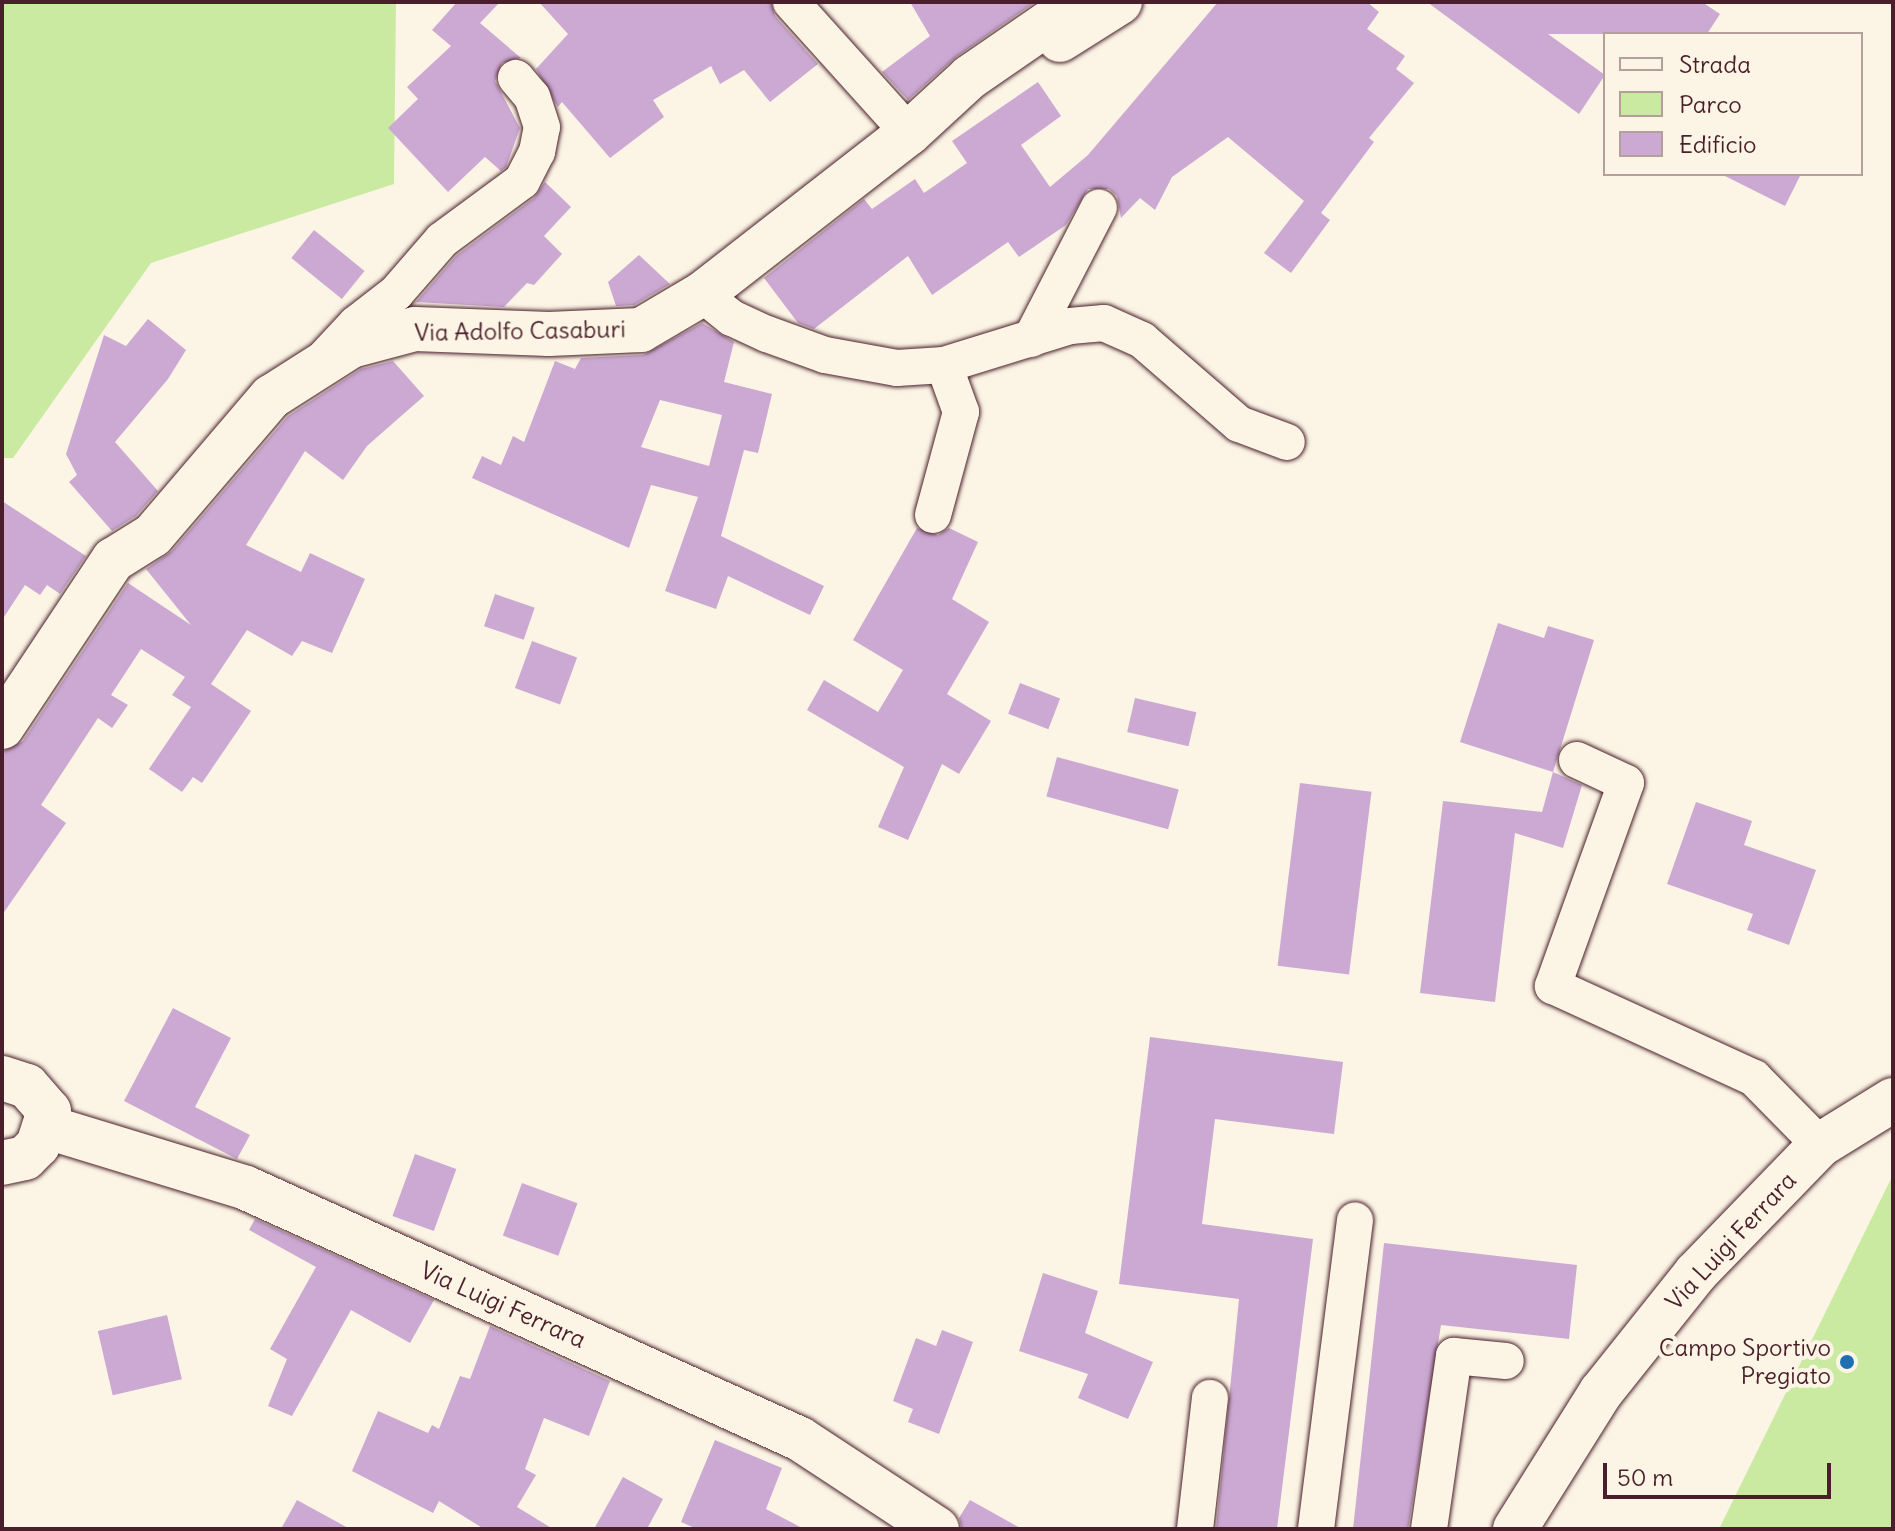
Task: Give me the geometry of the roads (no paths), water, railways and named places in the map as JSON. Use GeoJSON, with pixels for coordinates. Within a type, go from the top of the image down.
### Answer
{"type":"FeatureCollection","features":[{"type":"Feature","properties":{"kind":"street"},"geometry":{"type":"LineString","coordinates":[[791,2],[909,133]]}},
{"type":"Feature","properties":{"kind":"street"},"geometry":{"type":"LineString","coordinates":[[909,133],[970,77],[1079,2]]}},
{"type":"Feature","properties":{"kind":"street"},"geometry":{"type":"LineString","coordinates":[[909,133],[965,105],[1120,2]]}},
{"type":"Feature","properties":{"kind":"street"},"geometry":{"type":"LineString","coordinates":[[313,370],[356,324],[396,293],[442,240],[522,181],[537,152],[542,127],[532,97],[516,78]]}},
{"type":"Feature","properties":{"kind":"street","name":"Via Adolfo Casaburi"},"geometry":{"type":"LineString","coordinates":[[2,727],[113,560],[153,535],[271,397],[351,346],[415,329],[549,334],[641,330],[702,294],[909,133]]}},
{"type":"Feature","properties":{"kind":"street"},"geometry":{"type":"LineString","coordinates":[[1031,339],[1099,207]]}},
{"type":"Feature","properties":{"kind":"street"},"geometry":{"type":"LineString","coordinates":[[702,294],[732,318],[825,355],[897,368],[944,365],[1070,326],[1104,323],[1142,340],[1239,424],[1287,442]]}},
{"type":"Feature","properties":{"kind":"street"},"geometry":{"type":"LineString","coordinates":[[933,515],[961,412],[944,365]]}},
{"type":"Feature","properties":{"kind":"street"},"geometry":{"type":"LineString","coordinates":[[1577,760],[1626,783],[1553,986],[1754,1078],[1820,1145]]}},
{"type":"Feature","properties":{"kind":"street"},"geometry":{"type":"LineString","coordinates":[[2,1078],[37,1094],[49,1111],[47,1127],[25,1158],[2,1163]]}},
{"type":"Feature","properties":{"kind":"street","name":"Via Luigi Ferrara"},"geometry":{"type":"LineString","coordinates":[[1515,1529],[1601,1392],[1696,1273],[1820,1145],[1893,1100]]}},
{"type":"Feature","properties":{"kind":"street","name":"Via Luigi Ferrara"},"geometry":{"type":"LineString","coordinates":[[47,1127],[260,1195],[800,1439],[937,1529]]}},
{"type":"Feature","properties":{"kind":"street"},"geometry":{"type":"LineString","coordinates":[[1316,1529],[1355,1220]]}},
{"type":"Feature","properties":{"kind":"street"},"geometry":{"type":"LineString","coordinates":[[1429,1529],[1454,1356],[1506,1361]]}},
{"type":"Feature","properties":{"kind":"street"},"geometry":{"type":"LineString","coordinates":[[1195,1529],[1210,1398]]}},
{"type":"Feature","properties":{"kind":"place","name":"Campo Sportivo Pregiato"},"geometry":{"type":"Point","coordinates":[1847,1362]}}]}
